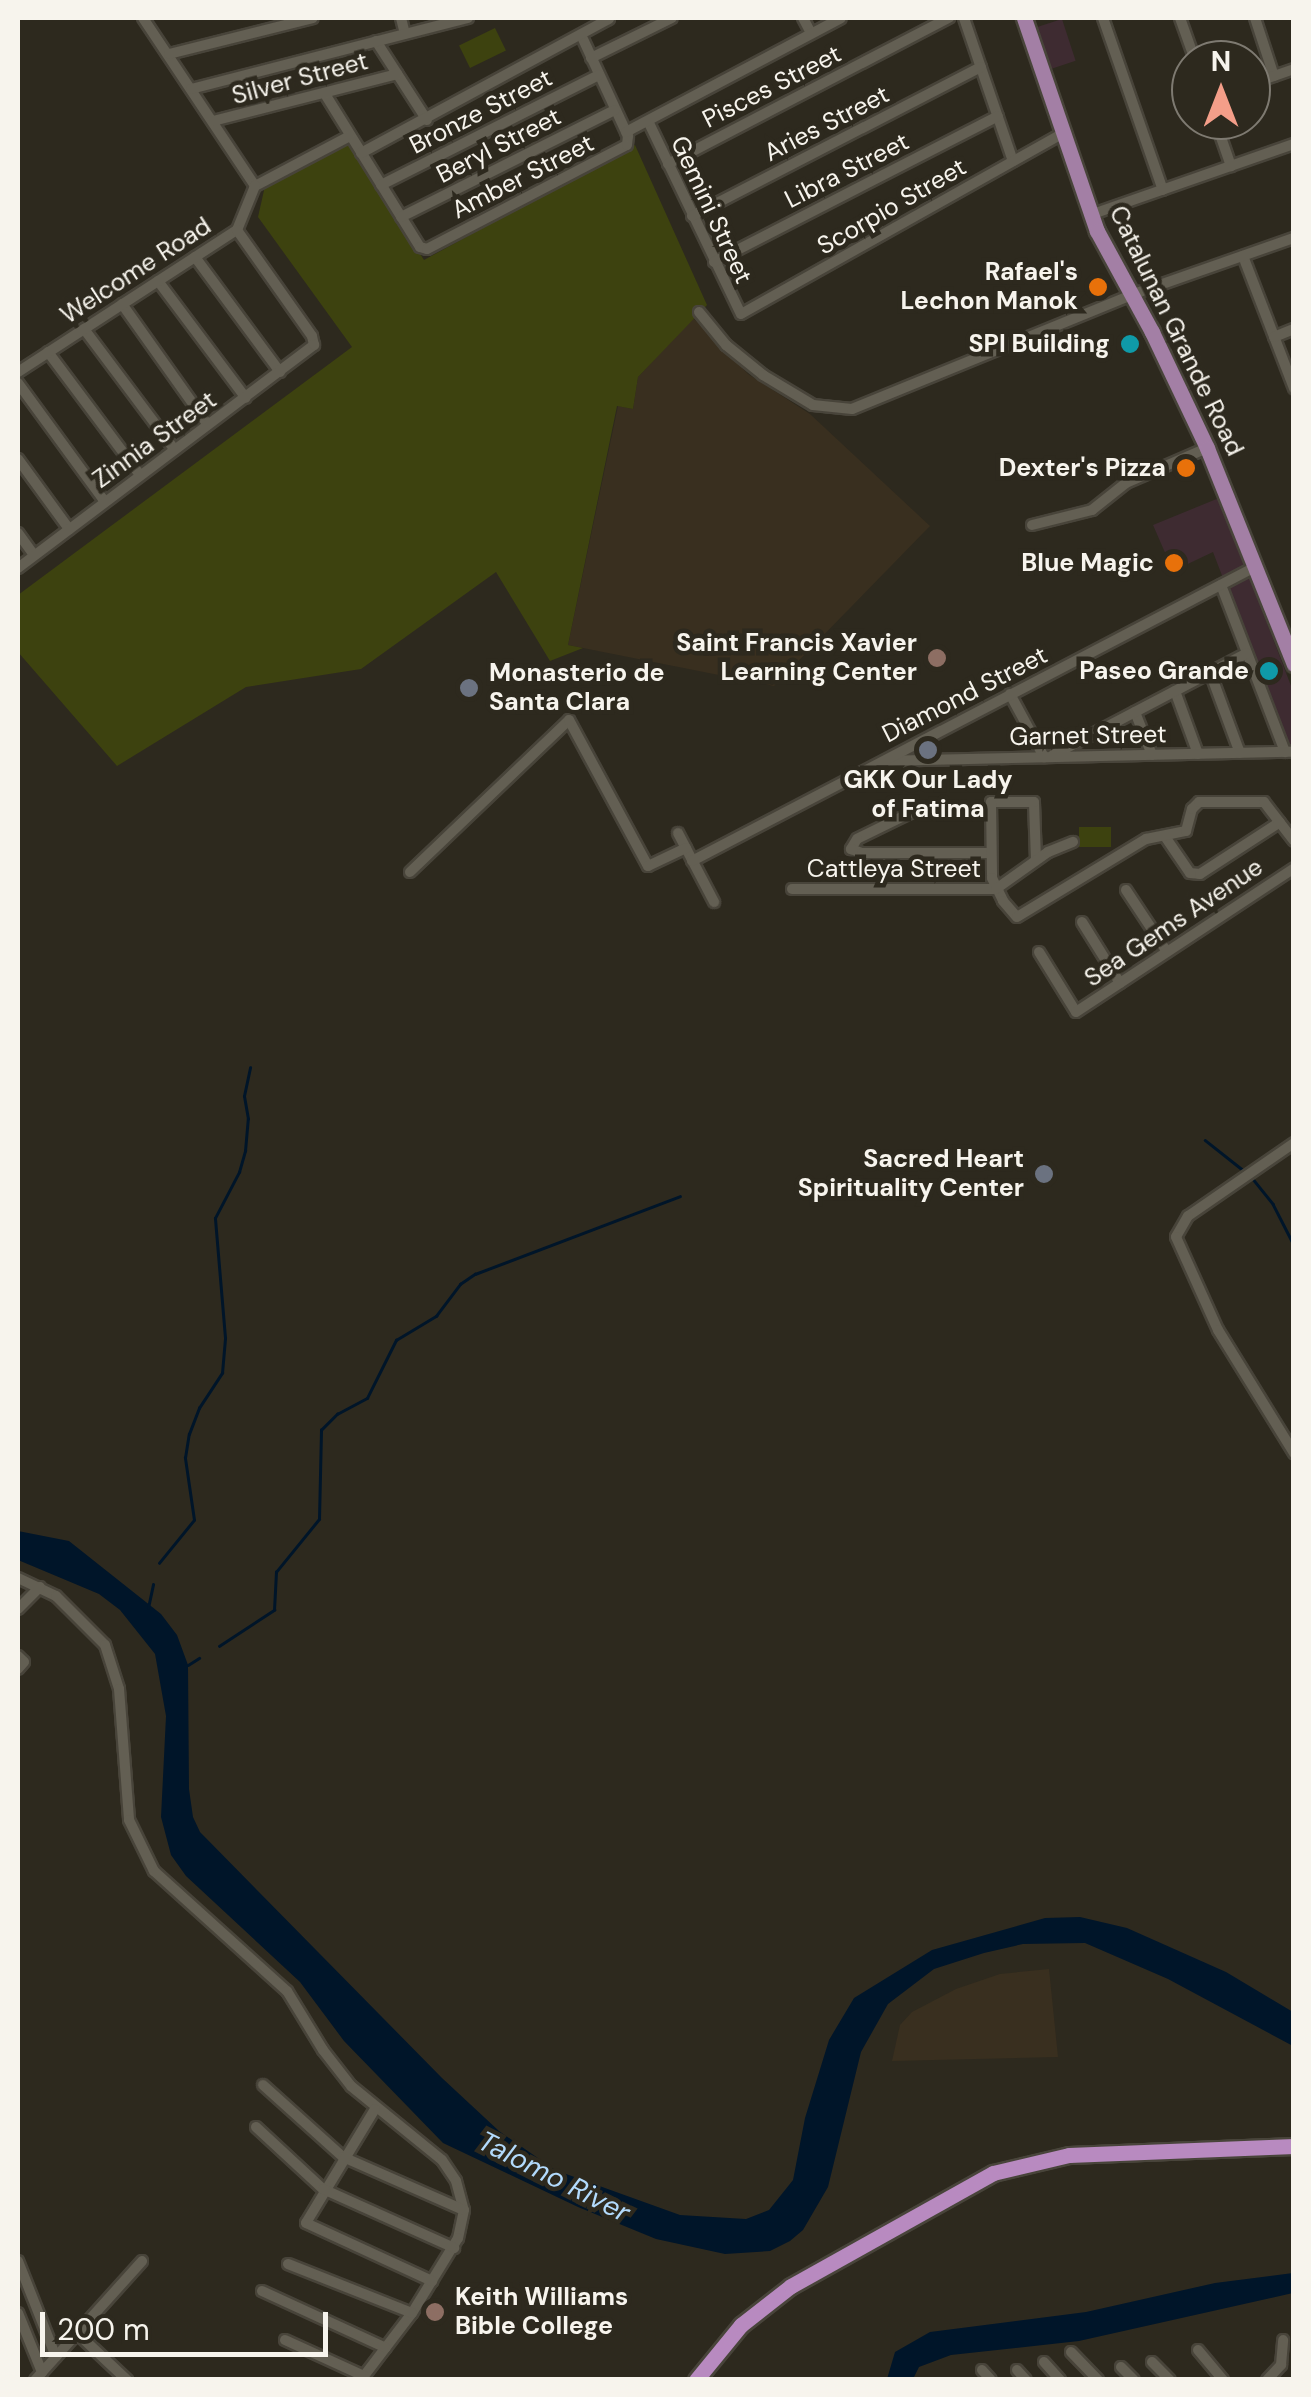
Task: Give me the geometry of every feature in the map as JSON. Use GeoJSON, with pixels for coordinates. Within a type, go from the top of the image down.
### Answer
{"type":"FeatureCollection","features":[{"type":"Feature","properties":{"kind":"highway"},"geometry":{"type":"LineString","coordinates":[[696,2380],[741,2326],[792,2286],[993,2173],[1069,2155],[1294,2146]]}},
{"type":"Feature","properties":{"kind":"main road","name":"Catalunan Grande Road"},"geometry":{"type":"LineString","coordinates":[[1024,18],[1090,214],[1207,448],[1294,664]]}},
{"type":"Feature","properties":{"kind":"street"},"geometry":{"type":"LineString","coordinates":[[162,18],[144,20],[255,186],[350,136]]}},
{"type":"Feature","properties":{"kind":"street"},"geometry":{"type":"LineString","coordinates":[[168,54],[314,18]]}},
{"type":"Feature","properties":{"kind":"street"},"geometry":{"type":"LineString","coordinates":[[400,18],[405,34]]}},
{"type":"Feature","properties":{"kind":"street"},"geometry":{"type":"LineString","coordinates":[[191,88],[468,18]]}},
{"type":"Feature","properties":{"kind":"street"},"geometry":{"type":"LineString","coordinates":[[361,152],[582,37],[609,18],[620,43]]}},
{"type":"Feature","properties":{"kind":"street"},"geometry":{"type":"LineString","coordinates":[[591,58],[672,18]]}},
{"type":"Feature","properties":{"kind":"street"},"geometry":{"type":"LineString","coordinates":[[804,18],[812,33]]}},
{"type":"Feature","properties":{"kind":"street","name":"Amber Street"},"geometry":{"type":"LineString","coordinates":[[626,132],[841,18]]}},
{"type":"Feature","properties":{"kind":"street","name":"Pisces Street"},"geometry":{"type":"LineString","coordinates":[[668,164],[948,18]]}},
{"type":"Feature","properties":{"kind":"street"},"geometry":{"type":"LineString","coordinates":[[964,18],[1013,161]]}},
{"type":"Feature","properties":{"kind":"street"},"geometry":{"type":"LineString","coordinates":[[1102,18],[1163,190]]}},
{"type":"Feature","properties":{"kind":"street"},"geometry":{"type":"LineString","coordinates":[[1255,18],[1274,76]]}},
{"type":"Feature","properties":{"kind":"street","name":"Amber Street"},"geometry":{"type":"LineString","coordinates":[[401,218],[424,249],[628,142],[582,37]]}},
{"type":"Feature","properties":{"kind":"street"},"geometry":{"type":"LineString","coordinates":[[376,41],[426,120]]}},
{"type":"Feature","properties":{"kind":"street","name":"Aries Street"},"geometry":{"type":"LineString","coordinates":[[692,216],[981,66]]}},
{"type":"Feature","properties":{"kind":"street"},"geometry":{"type":"LineString","coordinates":[[1271,77],[1294,69]]}},
{"type":"Feature","properties":{"kind":"street","name":"Silver Street"},"geometry":{"type":"LineString","coordinates":[[212,122],[397,74]]}},
{"type":"Feature","properties":{"kind":"street","name":"Bronze Street"},"geometry":{"type":"LineString","coordinates":[[381,185],[600,75]]}},
{"type":"Feature","properties":{"kind":"street"},"geometry":{"type":"LineString","coordinates":[[325,94],[401,218]]}},
{"type":"Feature","properties":{"kind":"street","name":"Beryl Street"},"geometry":{"type":"LineString","coordinates":[[401,218],[616,110]]}},
{"type":"Feature","properties":{"kind":"street","name":"Libra Street"},"geometry":{"type":"LineString","coordinates":[[714,262],[998,116]]}},
{"type":"Feature","properties":{"kind":"street","name":"Gemini Street"},"geometry":{"type":"LineString","coordinates":[[648,121],[741,314]]}},
{"type":"Feature","properties":{"kind":"street","name":"Scorpio Street"},"geometry":{"type":"LineString","coordinates":[[741,314],[1063,133]]}},
{"type":"Feature","properties":{"kind":"street"},"geometry":{"type":"LineString","coordinates":[[1222,140],[1231,166]]}},
{"type":"Feature","properties":{"kind":"street"},"geometry":{"type":"LineString","coordinates":[[1090,214],[1294,144]]}},
{"type":"Feature","properties":{"kind":"street","name":"Welcome Road"},"geometry":{"type":"LineString","coordinates":[[18,372],[238,230],[255,186]]}},
{"type":"Feature","properties":{"kind":"street","name":"Zinnia Street"},"geometry":{"type":"LineString","coordinates":[[18,568],[315,343],[238,230]]}},
{"type":"Feature","properties":{"kind":"street"},"geometry":{"type":"LineString","coordinates":[[699,312],[726,345],[752,367],[813,405],[839,410],[878,402],[1131,295],[1294,238]]}},
{"type":"Feature","properties":{"kind":"street"},"geometry":{"type":"LineString","coordinates":[[1243,256],[1294,388]]}},
{"type":"Feature","properties":{"kind":"street"},"geometry":{"type":"LineString","coordinates":[[195,258],[280,372]]}},
{"type":"Feature","properties":{"kind":"street"},"geometry":{"type":"LineString","coordinates":[[158,282],[246,398]]}},
{"type":"Feature","properties":{"kind":"street"},"geometry":{"type":"LineString","coordinates":[[122,304],[208,425]]}},
{"type":"Feature","properties":{"kind":"street"},"geometry":{"type":"LineString","coordinates":[[84,329],[175,450]]}},
{"type":"Feature","properties":{"kind":"street"},"geometry":{"type":"LineString","coordinates":[[1274,337],[1294,329]]}},
{"type":"Feature","properties":{"kind":"street"},"geometry":{"type":"LineString","coordinates":[[48,352],[140,476]]}},
{"type":"Feature","properties":{"kind":"street"},"geometry":{"type":"LineString","coordinates":[[18,384],[105,502]]}},
{"type":"Feature","properties":{"kind":"street"},"geometry":{"type":"LineString","coordinates":[[1032,525],[1092,510],[1126,484],[1207,448]]}},
{"type":"Feature","properties":{"kind":"street"},"geometry":{"type":"LineString","coordinates":[[18,459],[69,530]]}},
{"type":"Feature","properties":{"kind":"street"},"geometry":{"type":"LineString","coordinates":[[18,532],[34,556]]}},
{"type":"Feature","properties":{"kind":"street","name":"Diamond Street"},"geometry":{"type":"LineString","coordinates":[[692,861],[1257,566]]}},
{"type":"Feature","properties":{"kind":"street"},"geometry":{"type":"LineString","coordinates":[[1221,585],[1289,752]]}},
{"type":"Feature","properties":{"kind":"street"},"geometry":{"type":"LineString","coordinates":[[1010,694],[1046,757],[1248,653]]}},
{"type":"Feature","properties":{"kind":"street"},"geometry":{"type":"LineString","coordinates":[[1210,672],[1240,753]]}},
{"type":"Feature","properties":{"kind":"street"},"geometry":{"type":"LineString","coordinates":[[1175,691],[1198,754]]}},
{"type":"Feature","properties":{"kind":"street"},"geometry":{"type":"LineString","coordinates":[[1135,712],[1152,755]]}},
{"type":"Feature","properties":{"kind":"street"},"geometry":{"type":"LineString","coordinates":[[410,872],[569,720],[648,866],[686,848]]}},
{"type":"Feature","properties":{"kind":"street","name":"Garnet Street"},"geometry":{"type":"LineString","coordinates":[[883,760],[1289,752]]}},
{"type":"Feature","properties":{"kind":"street"},"geometry":{"type":"LineString","coordinates":[[1036,860],[1034,802],[991,802],[990,853],[996,889],[1013,914],[1022,916],[1146,839],[1186,831],[1192,808],[1199,802],[1257,800],[1294,841]]}},
{"type":"Feature","properties":{"kind":"street"},"geometry":{"type":"LineString","coordinates":[[912,812],[857,840],[851,849],[862,853],[990,853]]}},
{"type":"Feature","properties":{"kind":"street"},"geometry":{"type":"LineString","coordinates":[[1166,838],[1190,872],[1200,874],[1280,822]]}},
{"type":"Feature","properties":{"kind":"street"},"geometry":{"type":"LineString","coordinates":[[678,833],[714,902]]}},
{"type":"Feature","properties":{"kind":"street"},"geometry":{"type":"LineString","coordinates":[[996,889],[1036,860],[1072,842]]}},
{"type":"Feature","properties":{"kind":"street","name":"Sea Gems Avenue"},"geometry":{"type":"LineString","coordinates":[[1039,952],[1076,1012],[1294,868]]}},
{"type":"Feature","properties":{"kind":"street","name":"Cattleya Street"},"geometry":{"type":"LineString","coordinates":[[792,889],[996,889]]}},
{"type":"Feature","properties":{"kind":"street"},"geometry":{"type":"LineString","coordinates":[[1126,890],[1167,952]]}},
{"type":"Feature","properties":{"kind":"street"},"geometry":{"type":"LineString","coordinates":[[1082,922],[1120,983]]}},
{"type":"Feature","properties":{"kind":"street"},"geometry":{"type":"LineString","coordinates":[[1294,1143],[1188,1216],[1176,1237],[1218,1330],[1294,1453]]}},
{"type":"Feature","properties":{"kind":"street"},"geometry":{"type":"LineString","coordinates":[[18,1578],[40,1587],[91,1628],[114,1666],[126,1804],[145,1858],[190,1906],[287,1990],[322,2050],[375,2109],[442,2160],[456,2182],[464,2210],[454,2248],[363,2378],[286,2340]]}},
{"type":"Feature","properties":{"kind":"street"},"geometry":{"type":"LineString","coordinates":[[18,1609],[40,1587]]}},
{"type":"Feature","properties":{"kind":"street"},"geometry":{"type":"LineString","coordinates":[[18,1656],[24,1662],[18,1669]]}},
{"type":"Feature","properties":{"kind":"street"},"geometry":{"type":"LineString","coordinates":[[262,2085],[343,2158],[464,2210]]}},
{"type":"Feature","properties":{"kind":"street"},"geometry":{"type":"LineString","coordinates":[[375,2109],[308,2214],[307,2226],[432,2282]]}},
{"type":"Feature","properties":{"kind":"street"},"geometry":{"type":"LineString","coordinates":[[256,2128],[323,2189],[454,2248]]}},
{"type":"Feature","properties":{"kind":"street"},"geometry":{"type":"LineString","coordinates":[[18,2261],[56,2357]]}},
{"type":"Feature","properties":{"kind":"street"},"geometry":{"type":"LineString","coordinates":[[18,2314],[38,2376],[142,2261]]}},
{"type":"Feature","properties":{"kind":"street"},"geometry":{"type":"LineString","coordinates":[[288,2264],[412,2313]]}},
{"type":"Feature","properties":{"kind":"street"},"geometry":{"type":"LineString","coordinates":[[262,2291],[386,2348]]}},
{"type":"Feature","properties":{"kind":"street"},"geometry":{"type":"LineString","coordinates":[[76,2333],[127,2380]]}},
{"type":"Feature","properties":{"kind":"street"},"geometry":{"type":"LineString","coordinates":[[1267,2380],[1282,2364],[1282,2340]]}},
{"type":"Feature","properties":{"kind":"street"},"geometry":{"type":"LineString","coordinates":[[1198,2350],[1223,2380]]}},
{"type":"Feature","properties":{"kind":"street"},"geometry":{"type":"LineString","coordinates":[[1071,2352],[1098,2380]]}},
{"type":"Feature","properties":{"kind":"street"},"geometry":{"type":"LineString","coordinates":[[1044,2362],[1060,2380]]}},
{"type":"Feature","properties":{"kind":"street"},"geometry":{"type":"LineString","coordinates":[[1152,2362],[1170,2380]]}},
{"type":"Feature","properties":{"kind":"street"},"geometry":{"type":"LineString","coordinates":[[1121,2367],[1134,2380]]}},
{"type":"Feature","properties":{"kind":"street"},"geometry":{"type":"LineString","coordinates":[[1017,2370],[1026,2380]]}},
{"type":"Feature","properties":{"kind":"shaded area"},"geometry":{"type":"Polygon","coordinates":[[[1062,19],[1076,61],[1051,69],[1037,27],[1062,19]]]}},
{"type":"Feature","properties":{"kind":"shaded area"},"geometry":{"type":"Polygon","coordinates":[[[693,318],[748,374],[810,414],[930,526],[774,686],[568,645],[618,406],[633,409],[638,377],[693,318]]]}},
{"type":"Feature","properties":{"kind":"shaded area"},"geometry":{"type":"Polygon","coordinates":[[[1219,498],[1293,691],[1293,748],[1288,748],[1213,552],[1173,571],[1153,525],[1219,498]]]}},
{"type":"Feature","properties":{"kind":"shaded area"},"geometry":{"type":"Polygon","coordinates":[[[1049,1969],[1058,2057],[892,2061],[900,2025],[912,2012],[956,1989],[1000,1974],[1049,1969]]]}},
{"type":"Feature","properties":{"kind":"green space"},"geometry":{"type":"Polygon","coordinates":[[[495,28],[506,50],[470,68],[459,46],[495,28]]]}},
{"type":"Feature","properties":{"kind":"green space"},"geometry":{"type":"Polygon","coordinates":[[[347,141],[424,260],[635,145],[707,305],[638,377],[633,409],[617,406],[568,645],[583,648],[550,661],[496,572],[361,669],[246,687],[117,766],[18,652],[18,595],[352,347],[258,217],[265,186],[347,141]]]}},
{"type":"Feature","properties":{"kind":"green space"},"geometry":{"type":"Polygon","coordinates":[[[1079,827],[1111,827],[1111,847],[1079,847],[1079,827]]]}},
{"type":"Feature","properties":{"kind":"water","name":"Talomo River"},"geometry":{"type":"Polygon","coordinates":[[[18,1531],[69,1541],[161,1614],[177,1635],[188,1665],[189,1789],[193,1817],[200,1832],[442,2078],[499,2131],[555,2170],[680,2215],[746,2219],[769,2210],[793,2180],[805,2118],[829,2040],[854,1998],[932,1950],[1045,1918],[1080,1917],[1127,1928],[1226,1972],[1293,2012],[1293,2046],[1168,1979],[1085,1943],[1023,1944],[984,1953],[934,1969],[888,2004],[861,2052],[828,2187],[803,2230],[770,2251],[725,2254],[656,2239],[443,2143],[344,2041],[300,1982],[186,1876],[171,1855],[161,1817],[166,1716],[155,1654],[120,1610],[99,1594],[18,1560],[18,1531]]]}},
{"type":"Feature","properties":{"kind":"water"},"geometry":{"type":"Polygon","coordinates":[[[1293,2273],[1293,2293],[1079,2341],[951,2355],[919,2367],[913,2379],[887,2379],[895,2352],[930,2332],[1086,2312],[1215,2283],[1293,2273]]]}},
{"type":"Feature","properties":{"kind":"waterway"},"geometry":{"type":"LineString","coordinates":[[159,1563],[194,1520],[185,1458],[189,1434],[199,1408],[222,1373],[225,1338],[215,1218],[239,1172],[245,1151],[248,1119],[244,1096],[250,1068]]}},
{"type":"Feature","properties":{"kind":"waterway"},"geometry":{"type":"LineString","coordinates":[[1205,1140],[1243,1170]]}},
{"type":"Feature","properties":{"kind":"waterway"},"geometry":{"type":"LineString","coordinates":[[1253,1179],[1273,1204],[1294,1245]]}},
{"type":"Feature","properties":{"kind":"waterway"},"geometry":{"type":"LineString","coordinates":[[219,1646],[274,1610],[276,1572],[319,1519],[321,1430],[337,1414],[367,1398],[396,1340],[436,1316],[460,1284],[475,1274],[680,1196]]}},
{"type":"Feature","properties":{"kind":"waterway"},"geometry":{"type":"LineString","coordinates":[[148,1608],[153,1585]]}},
{"type":"Feature","properties":{"kind":"waterway"},"geometry":{"type":"LineString","coordinates":[[188,1665],[199,1658]]}},
{"type":"Feature","properties":{"kind":"place","name":"Rafael's Lechon Manok"},"geometry":{"type":"Point","coordinates":[1098,287]}},
{"type":"Feature","properties":{"kind":"place","name":"SPI Building"},"geometry":{"type":"Point","coordinates":[1130,344]}},
{"type":"Feature","properties":{"kind":"place","name":"Dexter's Pizza"},"geometry":{"type":"Point","coordinates":[1186,468]}},
{"type":"Feature","properties":{"kind":"place","name":"Blue Magic"},"geometry":{"type":"Point","coordinates":[1174,563]}},
{"type":"Feature","properties":{"kind":"place","name":"Saint Francis Xavier Learning Center"},"geometry":{"type":"Point","coordinates":[937,658]}},
{"type":"Feature","properties":{"kind":"place","name":"Paseo Grande"},"geometry":{"type":"Point","coordinates":[1269,671]}},
{"type":"Feature","properties":{"kind":"place","name":"Monasterio de Santa Clara"},"geometry":{"type":"Point","coordinates":[469,688]}},
{"type":"Feature","properties":{"kind":"place","name":"GKK Our Lady of Fatima"},"geometry":{"type":"Point","coordinates":[928,750]}},
{"type":"Feature","properties":{"kind":"place","name":"Sacred Heart Spirituality Center"},"geometry":{"type":"Point","coordinates":[1044,1174]}},
{"type":"Feature","properties":{"kind":"place","name":"Keith Williams Bible College"},"geometry":{"type":"Point","coordinates":[435,2312]}}]}
